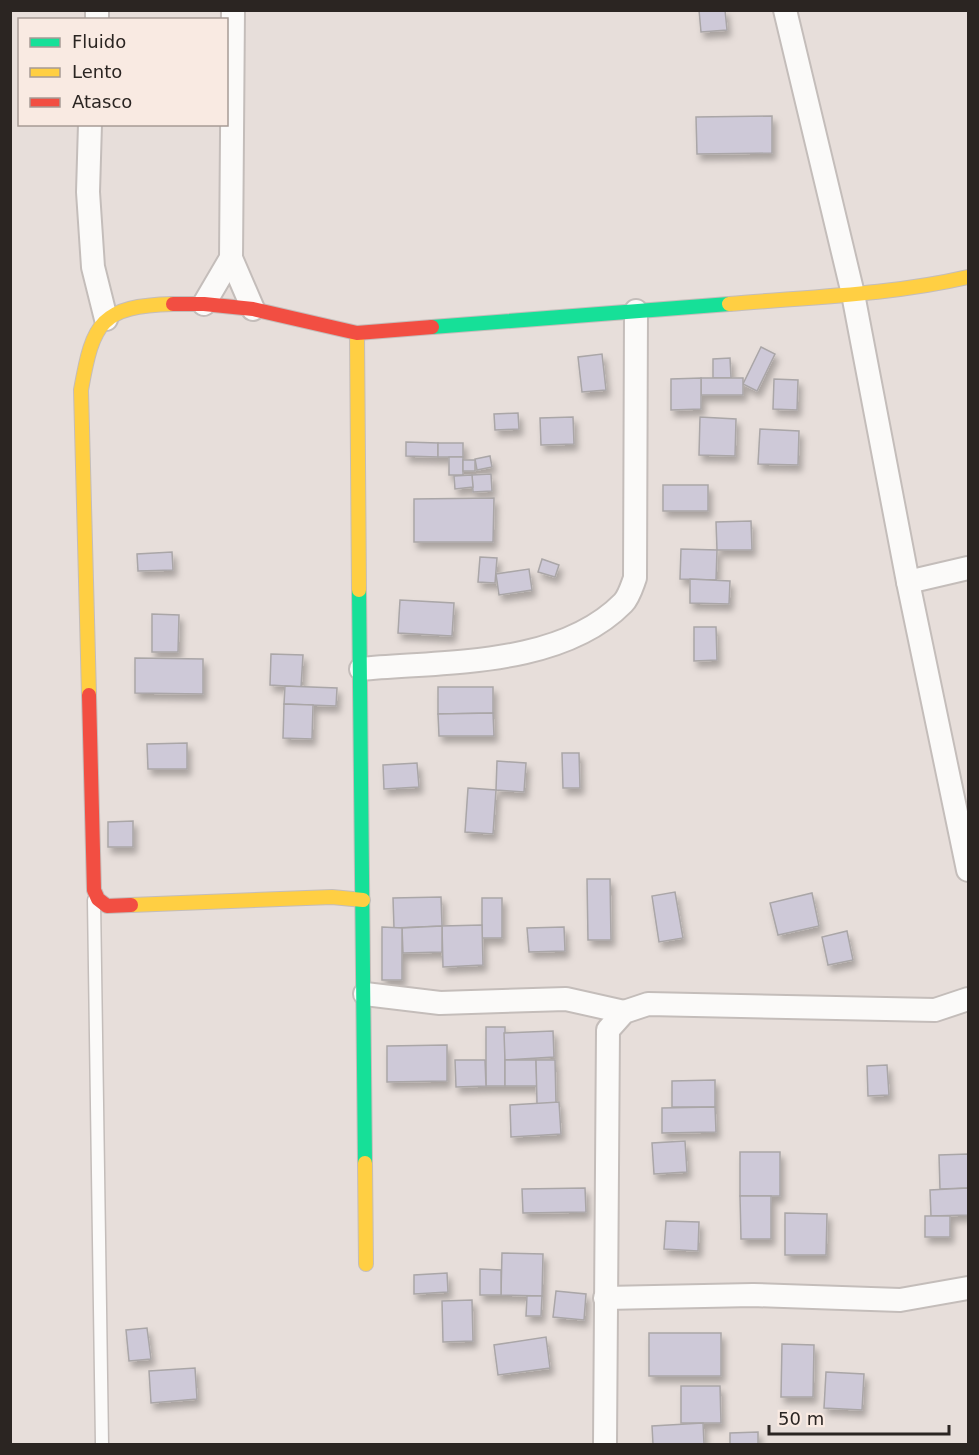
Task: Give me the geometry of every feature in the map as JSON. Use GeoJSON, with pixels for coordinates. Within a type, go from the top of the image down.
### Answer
{"type":"FeatureCollection","features":[{"type":"Feature","properties":{"kind":"street"},"geometry":{"type":"LineString","coordinates":[[233,10],[231,258],[253,309]]}},
{"type":"Feature","properties":{"kind":"street"},"geometry":{"type":"LineString","coordinates":[[785,10],[853,294],[908,582],[969,870]]}},
{"type":"Feature","properties":{"kind":"street"},"geometry":{"type":"LineString","coordinates":[[90,126],[88,192],[93,267],[106,319]]}},
{"type":"Feature","properties":{"kind":"street"},"geometry":{"type":"LineString","coordinates":[[204,304],[231,258]]}},
{"type":"Feature","properties":{"kind":"street"},"geometry":{"type":"LineString","coordinates":[[363,900],[332,897],[107,906],[98,899],[94,890],[81,390],[88,350],[96,332],[106,319],[120,310],[140,305],[204,304],[253,309],[357,333],[853,294],[933,285],[969,277]]}},
{"type":"Feature","properties":{"kind":"street"},"geometry":{"type":"LineString","coordinates":[[361,669],[506,656],[542,650],[576,636],[625,601],[635,578],[636,311]]}},
{"type":"Feature","properties":{"kind":"street"},"geometry":{"type":"LineString","coordinates":[[357,333],[366,1263]]}},
{"type":"Feature","properties":{"kind":"street"},"geometry":{"type":"LineString","coordinates":[[908,582],[969,568]]}},
{"type":"Feature","properties":{"kind":"street"},"geometry":{"type":"LineString","coordinates":[[365,994],[440,1002],[566,999],[624,1012]]}},
{"type":"Feature","properties":{"kind":"street"},"geometry":{"type":"LineString","coordinates":[[605,1444],[608,1030],[624,1012],[648,1004],[935,1010],[969,999]]}},
{"type":"Feature","properties":{"kind":"street"},"geometry":{"type":"LineString","coordinates":[[605,1298],[753,1295],[900,1300],[969,1288]]}},
{"type":"Feature","properties":{"kind":"lane"},"geometry":{"type":"LineString","coordinates":[[94,890],[98,1028],[102,1444]]}},
{"type":"Feature","properties":{"kind":"building"},"geometry":{"type":"Polygon","coordinates":[[[699,10],[725,10],[727,30],[701,32],[699,10]]]}},
{"type":"Feature","properties":{"kind":"building"},"geometry":{"type":"Polygon","coordinates":[[[772,116],[772,153],[697,154],[696,117],[772,116]]]}},
{"type":"Feature","properties":{"kind":"building"},"geometry":{"type":"Polygon","coordinates":[[[761,347],[775,354],[757,391],[743,384],[761,347]]]}},
{"type":"Feature","properties":{"kind":"building"},"geometry":{"type":"Polygon","coordinates":[[[602,354],[606,390],[582,392],[578,357],[602,354]]]}},
{"type":"Feature","properties":{"kind":"building"},"geometry":{"type":"Polygon","coordinates":[[[730,358],[731,378],[713,378],[713,359],[730,358]]]}},
{"type":"Feature","properties":{"kind":"building"},"geometry":{"type":"Polygon","coordinates":[[[701,378],[743,378],[743,395],[701,395],[701,378]]]}},
{"type":"Feature","properties":{"kind":"building"},"geometry":{"type":"Polygon","coordinates":[[[701,378],[701,409],[671,410],[671,379],[701,378]]]}},
{"type":"Feature","properties":{"kind":"building"},"geometry":{"type":"Polygon","coordinates":[[[774,379],[798,380],[797,410],[773,409],[774,379]]]}},
{"type":"Feature","properties":{"kind":"building"},"geometry":{"type":"Polygon","coordinates":[[[518,413],[519,429],[495,430],[494,414],[518,413]]]}},
{"type":"Feature","properties":{"kind":"building"},"geometry":{"type":"Polygon","coordinates":[[[573,417],[574,444],[541,445],[540,418],[573,417]]]}},
{"type":"Feature","properties":{"kind":"building"},"geometry":{"type":"Polygon","coordinates":[[[700,417],[736,419],[735,456],[699,455],[700,417]]]}},
{"type":"Feature","properties":{"kind":"building"},"geometry":{"type":"Polygon","coordinates":[[[760,429],[799,431],[798,465],[758,464],[760,429]]]}},
{"type":"Feature","properties":{"kind":"building"},"geometry":{"type":"Polygon","coordinates":[[[406,442],[438,443],[438,457],[406,456],[406,442]]]}},
{"type":"Feature","properties":{"kind":"building"},"geometry":{"type":"Polygon","coordinates":[[[438,443],[463,443],[463,457],[438,457],[438,443]]]}},
{"type":"Feature","properties":{"kind":"building"},"geometry":{"type":"Polygon","coordinates":[[[490,456],[492,467],[477,470],[475,459],[490,456]]]}},
{"type":"Feature","properties":{"kind":"building"},"geometry":{"type":"Polygon","coordinates":[[[449,457],[463,457],[463,475],[449,475],[449,457]]]}},
{"type":"Feature","properties":{"kind":"building"},"geometry":{"type":"Polygon","coordinates":[[[463,460],[475,460],[475,471],[463,471],[463,460]]]}},
{"type":"Feature","properties":{"kind":"building"},"geometry":{"type":"Polygon","coordinates":[[[491,474],[492,491],[473,492],[472,475],[491,474]]]}},
{"type":"Feature","properties":{"kind":"building"},"geometry":{"type":"Polygon","coordinates":[[[472,475],[473,487],[455,489],[454,476],[472,475]]]}},
{"type":"Feature","properties":{"kind":"building"},"geometry":{"type":"Polygon","coordinates":[[[663,485],[708,485],[708,511],[663,511],[663,485]]]}},
{"type":"Feature","properties":{"kind":"building"},"geometry":{"type":"Polygon","coordinates":[[[494,498],[493,542],[414,542],[414,499],[494,498]]]}},
{"type":"Feature","properties":{"kind":"building"},"geometry":{"type":"Polygon","coordinates":[[[751,521],[752,550],[717,550],[716,522],[751,521]]]}},
{"type":"Feature","properties":{"kind":"building"},"geometry":{"type":"Polygon","coordinates":[[[681,549],[717,550],[716,580],[680,579],[681,549]]]}},
{"type":"Feature","properties":{"kind":"building"},"geometry":{"type":"Polygon","coordinates":[[[172,552],[173,570],[138,571],[137,554],[172,552]]]}},
{"type":"Feature","properties":{"kind":"building"},"geometry":{"type":"Polygon","coordinates":[[[480,557],[497,558],[495,583],[478,582],[480,557]]]}},
{"type":"Feature","properties":{"kind":"building"},"geometry":{"type":"Polygon","coordinates":[[[542,559],[559,565],[555,577],[538,572],[542,559]]]}},
{"type":"Feature","properties":{"kind":"building"},"geometry":{"type":"Polygon","coordinates":[[[529,569],[532,590],[499,595],[496,574],[529,569]]]}},
{"type":"Feature","properties":{"kind":"building"},"geometry":{"type":"Polygon","coordinates":[[[690,579],[730,581],[729,604],[690,603],[690,579]]]}},
{"type":"Feature","properties":{"kind":"building"},"geometry":{"type":"Polygon","coordinates":[[[400,600],[454,603],[452,636],[398,633],[400,600]]]}},
{"type":"Feature","properties":{"kind":"building"},"geometry":{"type":"Polygon","coordinates":[[[152,614],[179,615],[178,652],[152,652],[152,614]]]}},
{"type":"Feature","properties":{"kind":"building"},"geometry":{"type":"Polygon","coordinates":[[[694,627],[716,627],[717,660],[694,661],[694,627]]]}},
{"type":"Feature","properties":{"kind":"building"},"geometry":{"type":"Polygon","coordinates":[[[271,654],[303,655],[301,687],[270,685],[271,654]]]}},
{"type":"Feature","properties":{"kind":"building"},"geometry":{"type":"Polygon","coordinates":[[[135,658],[203,659],[203,694],[135,693],[135,658]]]}},
{"type":"Feature","properties":{"kind":"building"},"geometry":{"type":"Polygon","coordinates":[[[285,686],[337,688],[336,706],[284,704],[285,686]]]}},
{"type":"Feature","properties":{"kind":"building"},"geometry":{"type":"Polygon","coordinates":[[[438,687],[493,687],[493,713],[438,714],[438,687]]]}},
{"type":"Feature","properties":{"kind":"building"},"geometry":{"type":"Polygon","coordinates":[[[284,704],[313,705],[312,739],[283,738],[284,704]]]}},
{"type":"Feature","properties":{"kind":"building"},"geometry":{"type":"Polygon","coordinates":[[[493,713],[494,736],[439,736],[438,714],[493,713]]]}},
{"type":"Feature","properties":{"kind":"building"},"geometry":{"type":"Polygon","coordinates":[[[187,743],[187,769],[148,769],[147,744],[187,743]]]}},
{"type":"Feature","properties":{"kind":"building"},"geometry":{"type":"Polygon","coordinates":[[[562,753],[579,753],[580,788],[563,788],[562,753]]]}},
{"type":"Feature","properties":{"kind":"building"},"geometry":{"type":"Polygon","coordinates":[[[497,761],[526,763],[524,792],[496,790],[497,761]]]}},
{"type":"Feature","properties":{"kind":"building"},"geometry":{"type":"Polygon","coordinates":[[[417,763],[419,787],[384,789],[383,765],[417,763]]]}},
{"type":"Feature","properties":{"kind":"building"},"geometry":{"type":"Polygon","coordinates":[[[468,788],[496,790],[493,834],[465,832],[468,788]]]}},
{"type":"Feature","properties":{"kind":"building"},"geometry":{"type":"Polygon","coordinates":[[[133,821],[133,847],[108,847],[108,822],[133,821]]]}},
{"type":"Feature","properties":{"kind":"building"},"geometry":{"type":"Polygon","coordinates":[[[587,879],[610,879],[611,940],[588,940],[587,879]]]}},
{"type":"Feature","properties":{"kind":"building"},"geometry":{"type":"Polygon","coordinates":[[[675,892],[683,938],[659,942],[652,896],[675,892]]]}},
{"type":"Feature","properties":{"kind":"building"},"geometry":{"type":"Polygon","coordinates":[[[812,893],[819,926],[778,935],[770,903],[812,893]]]}},
{"type":"Feature","properties":{"kind":"building"},"geometry":{"type":"Polygon","coordinates":[[[441,897],[442,926],[394,928],[393,898],[441,897]]]}},
{"type":"Feature","properties":{"kind":"building"},"geometry":{"type":"Polygon","coordinates":[[[482,898],[502,898],[502,938],[482,938],[482,898]]]}},
{"type":"Feature","properties":{"kind":"building"},"geometry":{"type":"Polygon","coordinates":[[[482,925],[483,965],[443,967],[442,926],[482,925]]]}},
{"type":"Feature","properties":{"kind":"building"},"geometry":{"type":"Polygon","coordinates":[[[442,926],[442,952],[403,953],[402,928],[442,926]]]}},
{"type":"Feature","properties":{"kind":"building"},"geometry":{"type":"Polygon","coordinates":[[[382,927],[402,928],[402,980],[382,980],[382,927]]]}},
{"type":"Feature","properties":{"kind":"building"},"geometry":{"type":"Polygon","coordinates":[[[564,927],[565,951],[529,952],[527,928],[564,927]]]}},
{"type":"Feature","properties":{"kind":"building"},"geometry":{"type":"Polygon","coordinates":[[[847,931],[853,960],[828,965],[822,937],[847,931]]]}},
{"type":"Feature","properties":{"kind":"building"},"geometry":{"type":"Polygon","coordinates":[[[486,1027],[505,1027],[505,1086],[486,1086],[486,1027]]]}},
{"type":"Feature","properties":{"kind":"building"},"geometry":{"type":"Polygon","coordinates":[[[553,1031],[554,1057],[505,1060],[504,1033],[553,1031]]]}},
{"type":"Feature","properties":{"kind":"building"},"geometry":{"type":"Polygon","coordinates":[[[447,1045],[447,1081],[387,1082],[387,1046],[447,1045]]]}},
{"type":"Feature","properties":{"kind":"building"},"geometry":{"type":"Polygon","coordinates":[[[455,1060],[485,1060],[486,1086],[456,1087],[455,1060]]]}},
{"type":"Feature","properties":{"kind":"building"},"geometry":{"type":"Polygon","coordinates":[[[505,1060],[536,1060],[537,1086],[505,1086],[505,1060]]]}},
{"type":"Feature","properties":{"kind":"building"},"geometry":{"type":"Polygon","coordinates":[[[536,1060],[555,1060],[556,1104],[537,1104],[536,1060]]]}},
{"type":"Feature","properties":{"kind":"building"},"geometry":{"type":"Polygon","coordinates":[[[887,1065],[889,1095],[868,1096],[867,1066],[887,1065]]]}},
{"type":"Feature","properties":{"kind":"building"},"geometry":{"type":"Polygon","coordinates":[[[715,1080],[715,1107],[672,1107],[672,1081],[715,1080]]]}},
{"type":"Feature","properties":{"kind":"building"},"geometry":{"type":"Polygon","coordinates":[[[559,1102],[561,1134],[511,1137],[510,1105],[559,1102]]]}},
{"type":"Feature","properties":{"kind":"building"},"geometry":{"type":"Polygon","coordinates":[[[715,1107],[716,1132],[662,1133],[662,1108],[715,1107]]]}},
{"type":"Feature","properties":{"kind":"building"},"geometry":{"type":"Polygon","coordinates":[[[685,1141],[687,1172],[654,1174],[652,1143],[685,1141]]]}},
{"type":"Feature","properties":{"kind":"building"},"geometry":{"type":"Polygon","coordinates":[[[740,1152],[780,1152],[780,1196],[740,1196],[740,1152]]]}},
{"type":"Feature","properties":{"kind":"building"},"geometry":{"type":"Polygon","coordinates":[[[968,1154],[968,1188],[940,1189],[939,1155],[968,1154]]]}},
{"type":"Feature","properties":{"kind":"building"},"geometry":{"type":"Polygon","coordinates":[[[585,1188],[586,1212],[523,1213],[522,1189],[585,1188]]]}},
{"type":"Feature","properties":{"kind":"building"},"geometry":{"type":"Polygon","coordinates":[[[968,1188],[968,1215],[931,1216],[930,1190],[968,1188]]]}},
{"type":"Feature","properties":{"kind":"building"},"geometry":{"type":"Polygon","coordinates":[[[740,1196],[771,1196],[771,1239],[741,1239],[740,1196]]]}},
{"type":"Feature","properties":{"kind":"building"},"geometry":{"type":"Polygon","coordinates":[[[785,1213],[827,1214],[826,1255],[785,1255],[785,1213]]]}},
{"type":"Feature","properties":{"kind":"building"},"geometry":{"type":"Polygon","coordinates":[[[925,1216],[950,1216],[950,1237],[925,1237],[925,1216]]]}},
{"type":"Feature","properties":{"kind":"building"},"geometry":{"type":"Polygon","coordinates":[[[666,1221],[699,1222],[698,1251],[664,1249],[666,1221]]]}},
{"type":"Feature","properties":{"kind":"building"},"geometry":{"type":"Polygon","coordinates":[[[502,1253],[543,1254],[542,1296],[501,1295],[502,1253]]]}},
{"type":"Feature","properties":{"kind":"building"},"geometry":{"type":"Polygon","coordinates":[[[480,1269],[501,1270],[501,1295],[480,1295],[480,1269]]]}},
{"type":"Feature","properties":{"kind":"building"},"geometry":{"type":"Polygon","coordinates":[[[447,1273],[448,1292],[414,1294],[414,1275],[447,1273]]]}},
{"type":"Feature","properties":{"kind":"building"},"geometry":{"type":"Polygon","coordinates":[[[556,1291],[586,1294],[584,1320],[553,1317],[556,1291]]]}},
{"type":"Feature","properties":{"kind":"building"},"geometry":{"type":"Polygon","coordinates":[[[527,1296],[542,1296],[541,1316],[526,1316],[527,1296]]]}},
{"type":"Feature","properties":{"kind":"building"},"geometry":{"type":"Polygon","coordinates":[[[472,1300],[473,1341],[443,1342],[442,1301],[472,1300]]]}},
{"type":"Feature","properties":{"kind":"building"},"geometry":{"type":"Polygon","coordinates":[[[147,1328],[151,1359],[129,1361],[126,1330],[147,1328]]]}},
{"type":"Feature","properties":{"kind":"building"},"geometry":{"type":"Polygon","coordinates":[[[649,1333],[721,1333],[721,1376],[649,1376],[649,1333]]]}},
{"type":"Feature","properties":{"kind":"building"},"geometry":{"type":"Polygon","coordinates":[[[546,1337],[550,1368],[498,1375],[494,1345],[546,1337]]]}},
{"type":"Feature","properties":{"kind":"building"},"geometry":{"type":"Polygon","coordinates":[[[782,1344],[814,1345],[813,1397],[781,1397],[782,1344]]]}},
{"type":"Feature","properties":{"kind":"building"},"geometry":{"type":"Polygon","coordinates":[[[195,1368],[197,1399],[151,1403],[149,1371],[195,1368]]]}},
{"type":"Feature","properties":{"kind":"building"},"geometry":{"type":"Polygon","coordinates":[[[826,1372],[864,1374],[862,1410],[824,1408],[826,1372]]]}},
{"type":"Feature","properties":{"kind":"building"},"geometry":{"type":"Polygon","coordinates":[[[681,1386],[720,1386],[721,1423],[681,1423],[681,1386]]]}},
{"type":"Feature","properties":{"kind":"building"},"geometry":{"type":"Polygon","coordinates":[[[703,1423],[704,1444],[653,1444],[652,1426],[703,1423]]]}},
{"type":"Feature","properties":{"kind":"building"},"geometry":{"type":"Polygon","coordinates":[[[758,1432],[758,1444],[730,1444],[730,1433],[758,1432]]]}},
{"type":"Feature","properties":{"kind":"traffic: fast"},"geometry":{"type":"LineString","coordinates":[[432,327],[729,304]]}},
{"type":"Feature","properties":{"kind":"traffic: fast"},"geometry":{"type":"LineString","coordinates":[[359,590],[365,1163]]}},
{"type":"Feature","properties":{"kind":"traffic: slow"},"geometry":{"type":"LineString","coordinates":[[729,304],[879,292],[968,277]]}},
{"type":"Feature","properties":{"kind":"traffic: slow"},"geometry":{"type":"LineString","coordinates":[[89,695],[81,390],[85,367],[96,333],[104,322],[115,314],[149,305],[173,304]]}},
{"type":"Feature","properties":{"kind":"traffic: slow"},"geometry":{"type":"LineString","coordinates":[[357,333],[359,590]]}},
{"type":"Feature","properties":{"kind":"traffic: slow"},"geometry":{"type":"LineString","coordinates":[[131,905],[332,897],[363,900]]}},
{"type":"Feature","properties":{"kind":"traffic: slow"},"geometry":{"type":"LineString","coordinates":[[365,1163],[366,1264]]}},
{"type":"Feature","properties":{"kind":"traffic: jam"},"geometry":{"type":"LineString","coordinates":[[173,304],[204,304],[253,309],[357,333],[432,327]]}},
{"type":"Feature","properties":{"kind":"traffic: jam"},"geometry":{"type":"LineString","coordinates":[[89,695],[94,890],[98,899],[107,906],[131,905]]}}]}
